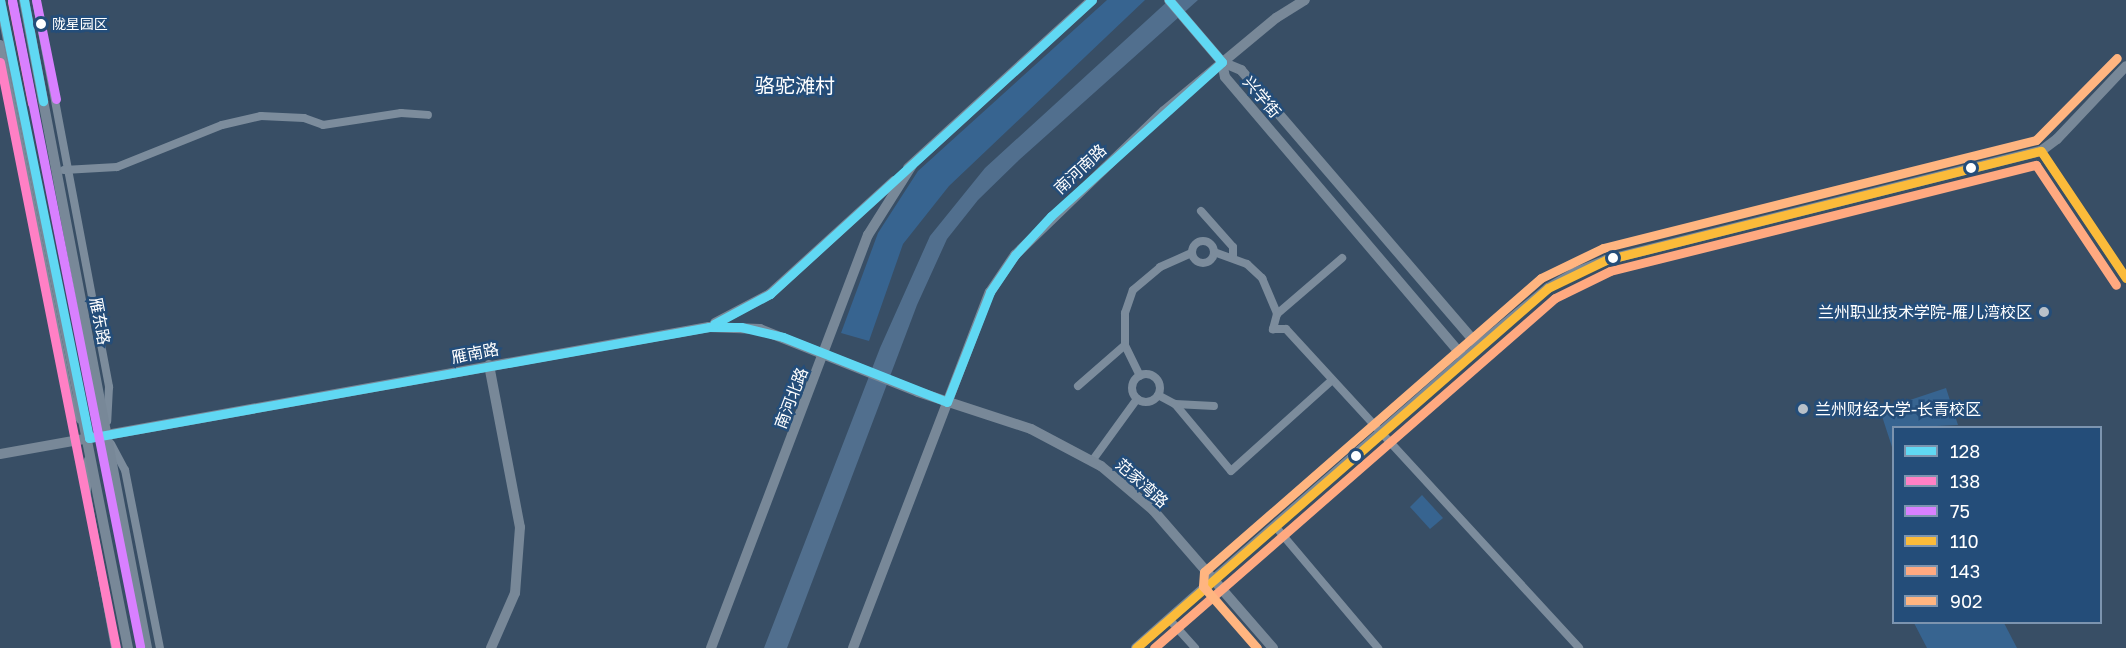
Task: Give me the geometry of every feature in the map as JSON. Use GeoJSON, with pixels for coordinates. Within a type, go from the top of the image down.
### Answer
{"type":"FeatureCollection","features":[{"type":"Feature","properties":{"kind":"main road","name":"雁东路"},"geometry":{"type":"LineString","coordinates":[[0,0],[128,648]]}},
{"type":"Feature","properties":{"kind":"main road","name":"雁东路"},"geometry":{"type":"LineString","coordinates":[[24,0],[62,170],[107,436],[147,648]]}},
{"type":"Feature","properties":{"kind":"main road","name":"南河北路"},"geometry":{"type":"LineString","coordinates":[[701,328],[741,312],[770,294],[1092,0]]}},
{"type":"Feature","properties":{"kind":"main road"},"geometry":{"type":"LineString","coordinates":[[1170,0],[1222,62]]}},
{"type":"Feature","properties":{"kind":"main road","name":"南河南路"},"geometry":{"type":"LineString","coordinates":[[853,648],[990,292],[1015,255],[1051,216],[1222,62],[1305,0]]}},
{"type":"Feature","properties":{"kind":"main road","name":"兴学街"},"geometry":{"type":"LineString","coordinates":[[1222,62],[1241,70],[1479,346]]}},
{"type":"Feature","properties":{"kind":"main road","name":"兴学街"},"geometry":{"type":"LineString","coordinates":[[1222,62],[1225,76],[1464,358]]}},
{"type":"Feature","properties":{"kind":"main road"},"geometry":{"type":"LineString","coordinates":[[1136,648],[1382,433],[1464,358],[1548,288],[1605,260],[2041,151],[2057,139],[2126,66]]}},
{"type":"Feature","properties":{"kind":"main road","name":"南河北路"},"geometry":{"type":"LineString","coordinates":[[711,648],[867,235],[912,165]]}},
{"type":"Feature","properties":{"kind":"main road","name":"雁南路"},"geometry":{"type":"LineString","coordinates":[[0,454],[701,328],[760,329],[918,392]]}},
{"type":"Feature","properties":{"kind":"main road"},"geometry":{"type":"LineString","coordinates":[[489,365],[520,527],[514,594],[491,648]]}},
{"type":"Feature","properties":{"kind":"main road","name":"范家湾路"},"geometry":{"type":"LineString","coordinates":[[918,392],[1031,429],[1092,461],[1153,510],[1273,648]]}},
{"type":"Feature","properties":{"kind":"street"},"geometry":{"type":"LineString","coordinates":[[36,0],[62,170],[117,167],[222,125],[261,116],[304,118],[323,125],[401,113],[428,115]]}},
{"type":"Feature","properties":{"kind":"street"},"geometry":{"type":"LineString","coordinates":[[0,44],[69,397],[88,438],[87,495],[115,648]]}},
{"type":"Feature","properties":{"kind":"street"},"geometry":{"type":"LineString","coordinates":[[2041,151],[2126,278]]}},
{"type":"Feature","properties":{"kind":"street"},"geometry":{"type":"LineString","coordinates":[[1201,211],[1233,247],[1233,257]]}},
{"type":"Feature","properties":{"kind":"street"},"geometry":{"type":"LineString","coordinates":[[1203,241],[1212,246],[1214,252],[1212,259],[1203,263],[1194,259],[1192,253],[1194,246],[1203,241]]}},
{"type":"Feature","properties":{"kind":"street"},"geometry":{"type":"LineString","coordinates":[[1214,252],[1233,257],[1262,278],[1277,314]]}},
{"type":"Feature","properties":{"kind":"street"},"geometry":{"type":"LineString","coordinates":[[1140,376],[1125,345],[1125,313],[1133,290],[1160,267],[1192,253]]}},
{"type":"Feature","properties":{"kind":"street"},"geometry":{"type":"LineString","coordinates":[[1342,258],[1277,314],[1273,329],[1286,328],[1331,381],[1382,433],[1579,648]]}},
{"type":"Feature","properties":{"kind":"street"},"geometry":{"type":"LineString","coordinates":[[1077,386],[1125,345]]}},
{"type":"Feature","properties":{"kind":"street"},"geometry":{"type":"LineString","coordinates":[[1137,399],[1133,385],[1140,376],[1148,374],[1157,380],[1158,395]]}},
{"type":"Feature","properties":{"kind":"street"},"geometry":{"type":"LineString","coordinates":[[1158,395],[1175,404],[1231,471],[1331,381]]}},
{"type":"Feature","properties":{"kind":"street"},"geometry":{"type":"LineString","coordinates":[[1137,399],[1148,402],[1158,395]]}},
{"type":"Feature","properties":{"kind":"street"},"geometry":{"type":"LineString","coordinates":[[1092,461],[1137,399]]}},
{"type":"Feature","properties":{"kind":"street"},"geometry":{"type":"LineString","coordinates":[[1175,404],[1214,406]]}},
{"type":"Feature","properties":{"kind":"street"},"geometry":{"type":"LineString","coordinates":[[107,436],[125,470],[160,648]]}},
{"type":"Feature","properties":{"kind":"street"},"geometry":{"type":"LineString","coordinates":[[1275,526],[1378,648]]}},
{"type":"Feature","properties":{"kind":"street"},"geometry":{"type":"LineString","coordinates":[[1169,619],[1195,648]]}},
{"type":"Feature","properties":{"kind":"shaded area"},"geometry":{"type":"Polygon","coordinates":[[[1107,0],[1145,0],[949,186],[903,244],[869,341],[841,333],[878,233],[918,171],[1107,0]]]}},
{"type":"Feature","properties":{"kind":"shaded area"},"geometry":{"type":"Polygon","coordinates":[[[1169,0],[1198,0],[1019,160],[978,200],[947,239],[917,305],[787,648],[764,648],[880,348],[930,236],[985,168],[1169,0]]]}},
{"type":"Feature","properties":{"kind":"shaded area"},"geometry":{"type":"Polygon","coordinates":[[[1946,388],[1958,425],[1892,426],[1892,447],[1880,410],[1946,388]]]}},
{"type":"Feature","properties":{"kind":"shaded area"},"geometry":{"type":"Polygon","coordinates":[[[1422,495],[1443,518],[1430,529],[1410,507],[1422,495]]]}},
{"type":"Feature","properties":{"kind":"shaded area"},"geometry":{"type":"Polygon","coordinates":[[[1915,624],[2005,624],[2017,648],[1927,648],[1915,624]]]}},
{"type":"Feature","properties":{"kind":"transit line","name":"128"},"geometry":{"type":"LineString","coordinates":[[0,0],[89,438],[709,327],[741,327],[783,337],[947,402],[990,292],[1015,255],[1051,216],[1222,62],[1169,0]]}},
{"type":"Feature","properties":{"kind":"transit line","name":"75"},"geometry":{"type":"LineString","coordinates":[[12,0],[140,646]]}},
{"type":"Feature","properties":{"kind":"transit line","name":"128"},"geometry":{"type":"LineString","coordinates":[[24,0],[43,101]]}},
{"type":"Feature","properties":{"kind":"transit line","name":"75"},"geometry":{"type":"LineString","coordinates":[[36,0],[56,99]]}},
{"type":"Feature","properties":{"kind":"transit line","name":"128"},"geometry":{"type":"LineString","coordinates":[[714,324],[770,294],[1092,0]]}},
{"type":"Feature","properties":{"kind":"transit line","name":"138"},"geometry":{"type":"LineString","coordinates":[[12,2],[32,103]]}},
{"type":"Feature","properties":{"kind":"transit line","name":"902"},"geometry":{"type":"LineString","coordinates":[[1257,648],[1203,586],[1204,572],[1541,278],[1603,248],[2036,140],[2117,58]]}},
{"type":"Feature","properties":{"kind":"transit line","name":"138"},"geometry":{"type":"LineString","coordinates":[[0,62],[116,648]]}},
{"type":"Feature","properties":{"kind":"transit line","name":"110"},"geometry":{"type":"LineString","coordinates":[[1136,648],[1548,288],[1606,260],[2041,151],[2126,278]]}},
{"type":"Feature","properties":{"kind":"transit line","name":"143"},"geometry":{"type":"LineString","coordinates":[[1154,648],[1555,298],[1610,271],[2036,165],[2116,285]]}},
{"type":"Feature","properties":{"kind":"place","name":"陇星园区"},"geometry":{"type":"Point","coordinates":[41,24]}},
{"type":"Feature","properties":{"kind":"place","name":"兰州职业技术学院-雁儿湾校区"},"geometry":{"type":"Point","coordinates":[2044,312]}},
{"type":"Feature","properties":{"kind":"place","name":"兰州财经大学-长青校区"},"geometry":{"type":"Point","coordinates":[1803,409]}},
{"type":"Feature","properties":{"kind":"district","name":"骆驼滩村"},"geometry":{"type":"Point","coordinates":[795,85]}}]}
